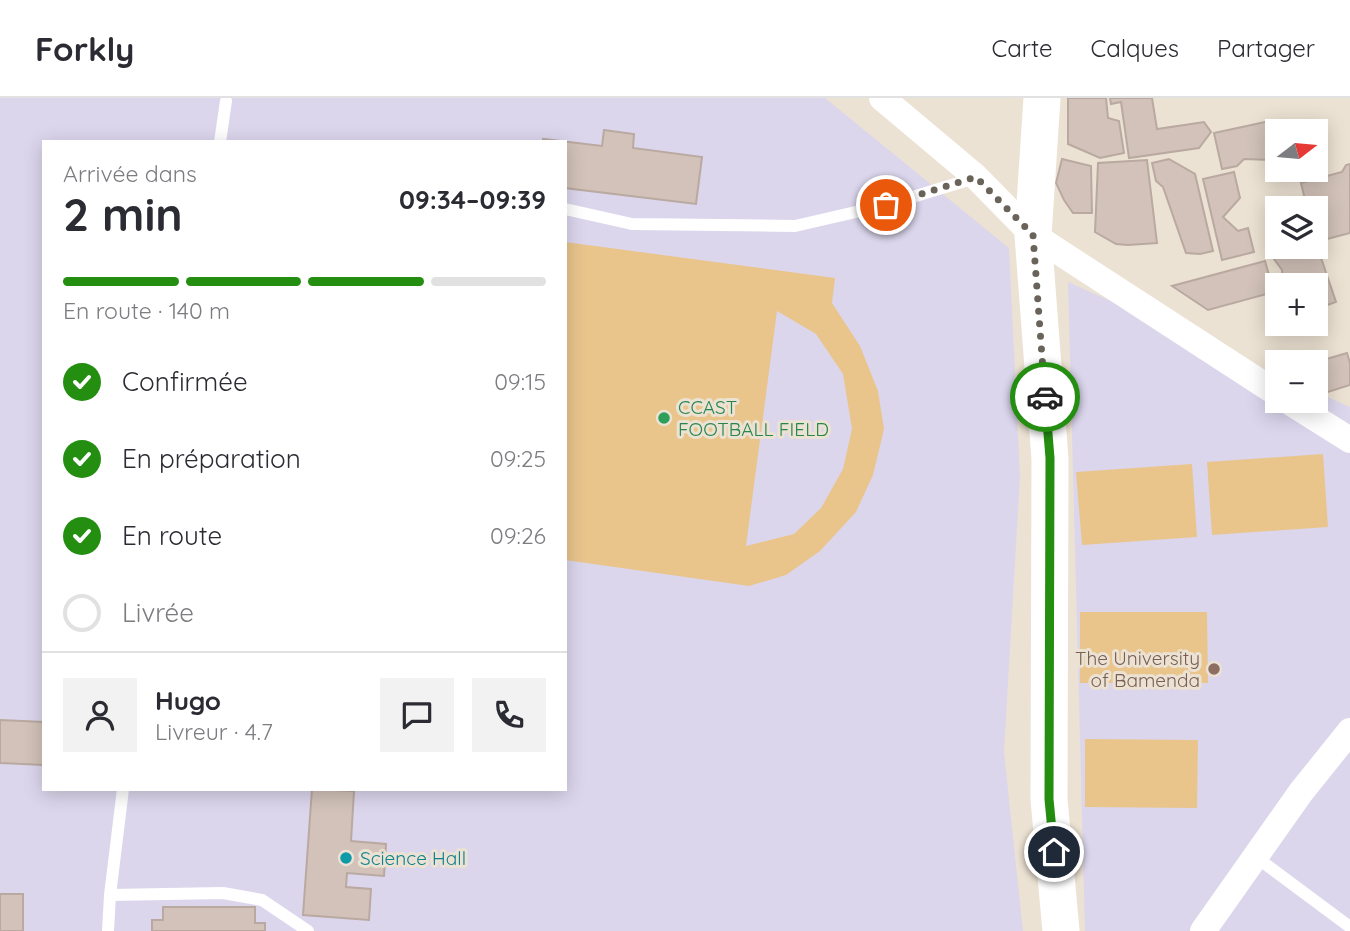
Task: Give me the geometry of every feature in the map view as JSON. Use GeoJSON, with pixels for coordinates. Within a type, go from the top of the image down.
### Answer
{"type":"FeatureCollection","features":[{"type":"Feature","properties":{"kind":"street"},"geometry":{"type":"LineString","coordinates":[[882,98],[976,177],[1033,235],[1265,386]]}},
{"type":"Feature","properties":{"kind":"street"},"geometry":{"type":"LineString","coordinates":[[1042,98],[1033,235],[1050,458],[1049,799],[1061,931]]}},
{"type":"Feature","properties":{"kind":"street"},"geometry":{"type":"LineString","coordinates":[[1307,413],[1350,440]]}},
{"type":"Feature","properties":{"kind":"street"},"geometry":{"type":"LineString","coordinates":[[1203,931],[1301,792],[1350,731]]}},
{"type":"Feature","properties":{"kind":"lane"},"geometry":{"type":"LineString","coordinates":[[220,140],[226,101]]}},
{"type":"Feature","properties":{"kind":"lane"},"geometry":{"type":"LineString","coordinates":[[567,209],[632,224],[795,226],[886,205],[976,177]]}},
{"type":"Feature","properties":{"kind":"lane"},"geometry":{"type":"LineString","coordinates":[[108,931],[123,791]]}},
{"type":"Feature","properties":{"kind":"lane"},"geometry":{"type":"LineString","coordinates":[[1256,857],[1350,928]]}},
{"type":"Feature","properties":{"kind":"lane"},"geometry":{"type":"LineString","coordinates":[[110,895],[223,893],[262,900],[308,931]]}},
{"type":"Feature","properties":{"kind":"shaded area"},"geometry":{"type":"Polygon","coordinates":[[[0,98],[825,98],[1009,248],[1020,476],[1004,752],[1023,931],[0,931],[0,98]]]}},
{"type":"Feature","properties":{"kind":"shaded area","name":"CCAST FOOTBALL FIELD"},"geometry":{"type":"Polygon","coordinates":[[[567,242],[835,278],[832,303],[860,346],[878,391],[884,429],[873,475],[856,512],[820,551],[786,575],[749,586],[567,560],[567,242]],[[777,311],[746,546],[794,534],[821,508],[843,469],[852,429],[843,374],[816,334],[777,311]]]}},
{"type":"Feature","properties":{"kind":"shaded area","name":"The University of Bamenda"},"geometry":{"type":"Polygon","coordinates":[[[1068,282],[1265,370],[1265,413],[1328,413],[1328,397],[1350,407],[1350,931],[1085,931],[1068,282]]]}},
{"type":"Feature","properties":{"kind":"shaded area"},"geometry":{"type":"Polygon","coordinates":[[[1323,454],[1328,527],[1212,535],[1207,462],[1323,454]]]}},
{"type":"Feature","properties":{"kind":"shaded area"},"geometry":{"type":"Polygon","coordinates":[[[1192,464],[1197,537],[1082,545],[1076,472],[1192,464]]]}},
{"type":"Feature","properties":{"kind":"shaded area"},"geometry":{"type":"Polygon","coordinates":[[[1080,612],[1207,612],[1208,683],[1080,683],[1080,612]]]}},
{"type":"Feature","properties":{"kind":"shaded area"},"geometry":{"type":"Polygon","coordinates":[[[1085,739],[1198,740],[1197,808],[1085,807],[1085,739]]]}},
{"type":"Feature","properties":{"kind":"building"},"geometry":{"type":"Polygon","coordinates":[[[1068,98],[1106,98],[1108,118],[1119,121],[1124,153],[1100,158],[1068,144],[1068,98]]]}},
{"type":"Feature","properties":{"kind":"building"},"geometry":{"type":"Polygon","coordinates":[[[1110,98],[1152,98],[1157,129],[1204,122],[1211,132],[1199,148],[1129,158],[1121,102],[1111,104],[1110,98]]]}},
{"type":"Feature","properties":{"kind":"building"},"geometry":{"type":"Polygon","coordinates":[[[1265,122],[1265,160],[1244,159],[1237,166],[1222,169],[1214,133],[1265,122]]]}},
{"type":"Feature","properties":{"kind":"building"},"geometry":{"type":"Polygon","coordinates":[[[604,130],[634,134],[633,148],[702,157],[696,204],[567,188],[567,142],[602,146],[604,130]]]}},
{"type":"Feature","properties":{"kind":"building"},"geometry":{"type":"Polygon","coordinates":[[[1062,159],[1091,166],[1092,213],[1073,213],[1064,200],[1056,183],[1062,159]]]}},
{"type":"Feature","properties":{"kind":"building"},"geometry":{"type":"Polygon","coordinates":[[[1169,159],[1195,174],[1213,251],[1186,253],[1163,187],[1156,181],[1152,163],[1169,159]]]}},
{"type":"Feature","properties":{"kind":"building"},"geometry":{"type":"Polygon","coordinates":[[[1147,160],[1157,243],[1116,244],[1095,232],[1098,163],[1147,160]]]}},
{"type":"Feature","properties":{"kind":"building"},"geometry":{"type":"Polygon","coordinates":[[[1350,164],[1350,233],[1328,239],[1328,196],[1304,196],[1301,183],[1328,182],[1328,176],[1342,172],[1346,165],[1350,164]]]}},
{"type":"Feature","properties":{"kind":"building"},"geometry":{"type":"Polygon","coordinates":[[[1234,172],[1240,198],[1223,217],[1238,231],[1248,228],[1254,252],[1222,260],[1203,179],[1234,172]]]}},
{"type":"Feature","properties":{"kind":"building"},"geometry":{"type":"Polygon","coordinates":[[[1274,259],[1321,259],[1326,273],[1282,273],[1274,259]]]}},
{"type":"Feature","properties":{"kind":"building"},"geometry":{"type":"Polygon","coordinates":[[[1265,261],[1268,273],[1265,273],[1265,294],[1208,310],[1172,286],[1265,261]]]}},
{"type":"Feature","properties":{"kind":"building"},"geometry":{"type":"Polygon","coordinates":[[[1328,278],[1336,302],[1328,305],[1328,278]]]}},
{"type":"Feature","properties":{"kind":"building"},"geometry":{"type":"Polygon","coordinates":[[[1347,353],[1350,385],[1328,392],[1328,359],[1347,353]]]}},
{"type":"Feature","properties":{"kind":"building"},"geometry":{"type":"Polygon","coordinates":[[[0,720],[42,722],[42,765],[0,763],[0,720]]]}},
{"type":"Feature","properties":{"kind":"building","name":"Science Hall"},"geometry":{"type":"Polygon","coordinates":[[[312,791],[354,791],[351,841],[386,844],[384,876],[347,873],[346,887],[371,889],[369,920],[303,915],[312,791]]]}},
{"type":"Feature","properties":{"kind":"building"},"geometry":{"type":"Polygon","coordinates":[[[0,894],[23,894],[23,931],[0,931],[0,894]]]}},
{"type":"Feature","properties":{"kind":"building"},"geometry":{"type":"Polygon","coordinates":[[[163,907],[255,907],[255,923],[265,923],[265,931],[152,931],[152,920],[163,920],[163,907]]]}},
{"type":"Feature","properties":{"kind":"way so far"},"geometry":{"type":"LineString","coordinates":[[886,205],[976,177],[1033,235],[1045,397]]}},
{"type":"Feature","properties":{"kind":"place","name":"CCAST FOOTBALL FIELD"},"geometry":{"type":"Point","coordinates":[664,418]}},
{"type":"Feature","properties":{"kind":"place","name":"The University of Bamenda"},"geometry":{"type":"Point","coordinates":[1214,669]}},
{"type":"Feature","properties":{"kind":"place","name":"Science Hall"},"geometry":{"type":"Point","coordinates":[346,858]}},
{"type":"Feature","properties":{"kind":"route"},"geometry":{"type":"LineString","coordinates":[[1045,397],[1050,458],[1049,799],[1054,852]]}}]}
